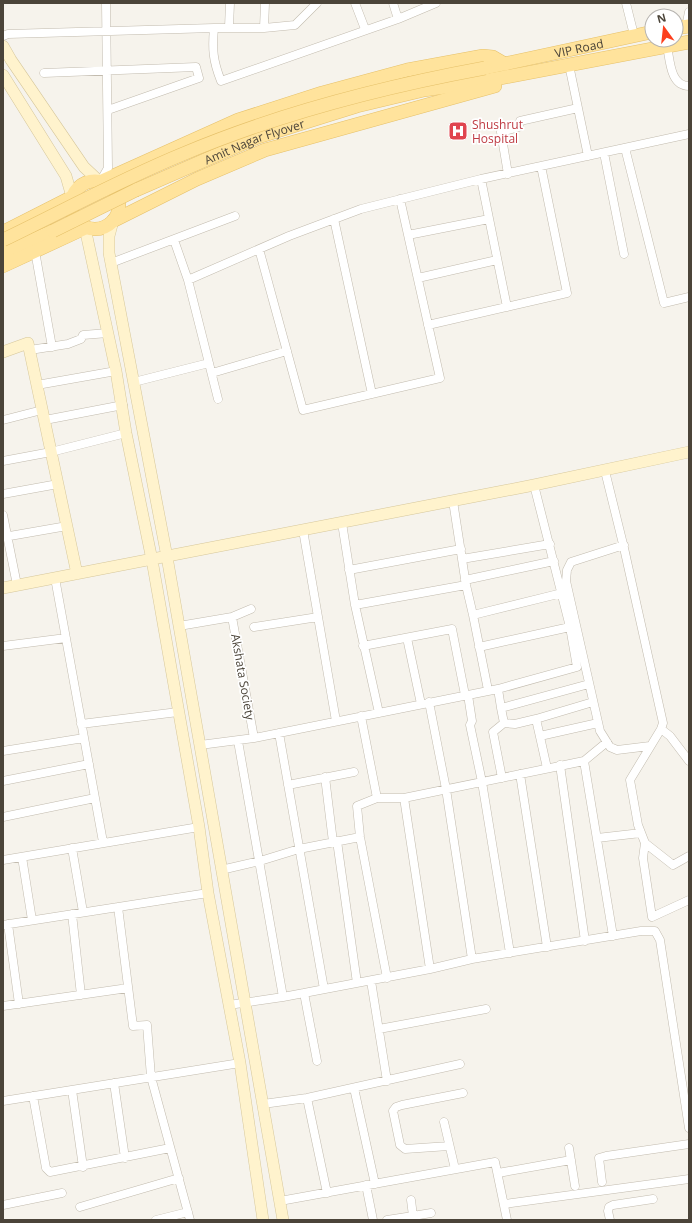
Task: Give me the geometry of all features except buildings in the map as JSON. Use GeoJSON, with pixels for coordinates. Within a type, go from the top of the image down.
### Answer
{"type":"FeatureCollection","features":[{"type":"Feature","properties":{"kind":"main road","name":"VIP Road"},"geometry":{"type":"LineString","coordinates":[[505,64],[644,33]]}},
{"type":"Feature","properties":{"kind":"main road","name":"VIP Road"},"geometry":{"type":"LineString","coordinates":[[521,74],[657,48]]}},
{"type":"Feature","properties":{"kind":"main road"},"geometry":{"type":"LineString","coordinates":[[100,182],[238,120],[322,93],[407,70],[483,56],[493,57],[505,64]]}},
{"type":"Feature","properties":{"kind":"main road","name":"Amit Nagar Flyover"},"geometry":{"type":"LineString","coordinates":[[3,253],[136,190],[258,137],[357,106],[485,74],[505,64]]}},
{"type":"Feature","properties":{"kind":"main road","name":"Amit Nagar Flyover"},"geometry":{"type":"LineString","coordinates":[[3,240],[182,154],[256,126],[364,94],[418,80],[485,74],[521,74]]}},
{"type":"Feature","properties":{"kind":"main road"},"geometry":{"type":"LineString","coordinates":[[3,266],[85,228],[100,229],[197,179],[265,150],[505,83],[521,74]]}},
{"type":"Feature","properties":{"kind":"main road"},"geometry":{"type":"LineString","coordinates":[[85,228],[74,218],[70,204],[75,191],[86,182],[100,182],[107,184],[117,195],[119,208],[113,221]]}},
{"type":"Feature","properties":{"kind":"main road"},"geometry":{"type":"LineString","coordinates":[[3,232],[72,197]]}},
{"type":"Feature","properties":{"kind":"street"},"geometry":{"type":"LineString","coordinates":[[3,46],[84,167],[100,182],[108,168],[106,3]]}},
{"type":"Feature","properties":{"kind":"street"},"geometry":{"type":"LineString","coordinates":[[229,27],[230,3]]}},
{"type":"Feature","properties":{"kind":"street"},"geometry":{"type":"LineString","coordinates":[[264,28],[265,3]]}},
{"type":"Feature","properties":{"kind":"street"},"geometry":{"type":"LineString","coordinates":[[3,36],[8,34],[106,30],[229,27],[264,28],[295,26],[317,3]]}},
{"type":"Feature","properties":{"kind":"street"},"geometry":{"type":"LineString","coordinates":[[355,3],[365,30]]}},
{"type":"Feature","properties":{"kind":"street"},"geometry":{"type":"LineString","coordinates":[[393,3],[398,19]]}},
{"type":"Feature","properties":{"kind":"street"},"geometry":{"type":"LineString","coordinates":[[626,3],[634,35]]}},
{"type":"Feature","properties":{"kind":"street"},"geometry":{"type":"LineString","coordinates":[[214,28],[212,44],[214,63],[221,81],[398,19],[434,4]]}},
{"type":"Feature","properties":{"kind":"street"},"geometry":{"type":"LineString","coordinates":[[684,27],[689,12]]}},
{"type":"Feature","properties":{"kind":"street"},"geometry":{"type":"LineString","coordinates":[[668,48],[676,82],[681,86],[689,86]]}},
{"type":"Feature","properties":{"kind":"street"},"geometry":{"type":"LineString","coordinates":[[569,65],[588,156]]}},
{"type":"Feature","properties":{"kind":"street"},"geometry":{"type":"LineString","coordinates":[[44,73],[196,67],[199,78],[108,110]]}},
{"type":"Feature","properties":{"kind":"street"},"geometry":{"type":"LineString","coordinates":[[3,75],[66,176],[72,197]]}},
{"type":"Feature","properties":{"kind":"street"},"geometry":{"type":"LineString","coordinates":[[508,174],[501,132],[519,127],[520,121],[578,108]]}},
{"type":"Feature","properties":{"kind":"street"},"geometry":{"type":"LineString","coordinates":[[188,280],[259,249],[361,209],[480,179],[689,134]]}},
{"type":"Feature","properties":{"kind":"street"},"geometry":{"type":"LineString","coordinates":[[625,148],[664,303],[689,297]]}},
{"type":"Feature","properties":{"kind":"street"},"geometry":{"type":"LineString","coordinates":[[604,153],[624,254]]}},
{"type":"Feature","properties":{"kind":"street"},"geometry":{"type":"LineString","coordinates":[[428,325],[567,293],[541,166]]}},
{"type":"Feature","properties":{"kind":"street"},"geometry":{"type":"LineString","coordinates":[[480,179],[507,307]]}},
{"type":"Feature","properties":{"kind":"street"},"geometry":{"type":"LineString","coordinates":[[259,249],[303,410],[440,378],[400,199]]}},
{"type":"Feature","properties":{"kind":"street"},"geometry":{"type":"LineString","coordinates":[[111,263],[235,216]]}},
{"type":"Feature","properties":{"kind":"street"},"geometry":{"type":"LineString","coordinates":[[334,219],[372,394]]}},
{"type":"Feature","properties":{"kind":"street"},"geometry":{"type":"LineString","coordinates":[[408,235],[489,219]]}},
{"type":"Feature","properties":{"kind":"street"},"geometry":{"type":"LineString","coordinates":[[113,221],[109,236],[111,263],[167,557],[283,1220]]}},
{"type":"Feature","properties":{"kind":"street"},"geometry":{"type":"LineString","coordinates":[[85,228],[123,405],[126,433],[152,560],[178,712],[200,827],[208,893],[240,1063],[264,1220]]}},
{"type":"Feature","properties":{"kind":"street"},"geometry":{"type":"LineString","coordinates":[[174,240],[188,280],[218,399]]}},
{"type":"Feature","properties":{"kind":"street"},"geometry":{"type":"LineString","coordinates":[[35,251],[52,346]]}},
{"type":"Feature","properties":{"kind":"street"},"geometry":{"type":"LineString","coordinates":[[418,278],[497,260]]}},
{"type":"Feature","properties":{"kind":"street"},"geometry":{"type":"LineString","coordinates":[[30,350],[74,341],[81,339],[83,336],[108,332]]}},
{"type":"Feature","properties":{"kind":"street"},"geometry":{"type":"LineString","coordinates":[[3,352],[28,342],[77,574]]}},
{"type":"Feature","properties":{"kind":"street"},"geometry":{"type":"LineString","coordinates":[[212,373],[287,350]]}},
{"type":"Feature","properties":{"kind":"street"},"geometry":{"type":"LineString","coordinates":[[134,382],[209,363]]}},
{"type":"Feature","properties":{"kind":"street"},"geometry":{"type":"LineString","coordinates":[[37,385],[116,372]]}},
{"type":"Feature","properties":{"kind":"street"},"geometry":{"type":"LineString","coordinates":[[3,420],[123,405]]}},
{"type":"Feature","properties":{"kind":"street"},"geometry":{"type":"LineString","coordinates":[[3,461],[51,452],[126,433]]}},
{"type":"Feature","properties":{"kind":"street"},"geometry":{"type":"LineString","coordinates":[[3,588],[605,471],[689,452]]}},
{"type":"Feature","properties":{"kind":"street"},"geometry":{"type":"LineString","coordinates":[[605,471],[624,546],[663,723],[661,729],[630,780],[638,825],[645,843],[643,858],[652,917]]}},
{"type":"Feature","properties":{"kind":"street"},"geometry":{"type":"LineString","coordinates":[[3,494],[58,484]]}},
{"type":"Feature","properties":{"kind":"street"},"geometry":{"type":"LineString","coordinates":[[200,745],[254,738],[498,689],[577,667],[562,594],[534,485]]}},
{"type":"Feature","properties":{"kind":"street"},"geometry":{"type":"LineString","coordinates":[[453,501],[465,582],[488,690]]}},
{"type":"Feature","properties":{"kind":"street"},"geometry":{"type":"LineString","coordinates":[[3,515],[5,536],[17,585]]}},
{"type":"Feature","properties":{"kind":"street"},"geometry":{"type":"LineString","coordinates":[[342,523],[355,605],[379,713]]}},
{"type":"Feature","properties":{"kind":"street"},"geometry":{"type":"LineString","coordinates":[[5,536],[67,526]]}},
{"type":"Feature","properties":{"kind":"street"},"geometry":{"type":"LineString","coordinates":[[303,530],[336,721]]}},
{"type":"Feature","properties":{"kind":"street"},"geometry":{"type":"LineString","coordinates":[[462,559],[550,544]]}},
{"type":"Feature","properties":{"kind":"street"},"geometry":{"type":"LineString","coordinates":[[624,546],[571,562],[567,570],[566,581],[600,731],[610,747],[617,750],[650,746]]}},
{"type":"Feature","properties":{"kind":"street"},"geometry":{"type":"LineString","coordinates":[[349,570],[461,549]]}},
{"type":"Feature","properties":{"kind":"street"},"geometry":{"type":"LineString","coordinates":[[355,605],[465,582],[554,561]]}},
{"type":"Feature","properties":{"kind":"street"},"geometry":{"type":"LineString","coordinates":[[55,578],[103,842]]}},
{"type":"Feature","properties":{"kind":"street"},"geometry":{"type":"LineString","coordinates":[[472,615],[562,594]]}},
{"type":"Feature","properties":{"kind":"street"},"geometry":{"type":"LineString","coordinates":[[179,626],[232,617],[251,609]]}},
{"type":"Feature","properties":{"kind":"street","name":"Akshata Society"},"geometry":{"type":"LineString","coordinates":[[232,617],[254,738]]}},
{"type":"Feature","properties":{"kind":"street"},"geometry":{"type":"LineString","coordinates":[[254,627],[318,617]]}},
{"type":"Feature","properties":{"kind":"street"},"geometry":{"type":"LineString","coordinates":[[479,647],[570,628]]}},
{"type":"Feature","properties":{"kind":"street"},"geometry":{"type":"LineString","coordinates":[[363,646],[452,630],[472,721],[470,725],[482,782],[510,953]]}},
{"type":"Feature","properties":{"kind":"street"},"geometry":{"type":"LineString","coordinates":[[3,646],[66,638]]}},
{"type":"Feature","properties":{"kind":"street"},"geometry":{"type":"LineString","coordinates":[[407,638],[446,789],[472,959]]}},
{"type":"Feature","properties":{"kind":"street"},"geometry":{"type":"LineString","coordinates":[[502,708],[589,684]]}},
{"type":"Feature","properties":{"kind":"street"},"geometry":{"type":"LineString","coordinates":[[498,689],[504,722]]}},
{"type":"Feature","properties":{"kind":"street"},"geometry":{"type":"LineString","coordinates":[[504,722],[515,724],[593,702]]}},
{"type":"Feature","properties":{"kind":"street"},"geometry":{"type":"LineString","coordinates":[[81,724],[178,712]]}},
{"type":"Feature","properties":{"kind":"street"},"geometry":{"type":"LineString","coordinates":[[360,716],[377,798]]}},
{"type":"Feature","properties":{"kind":"street"},"geometry":{"type":"LineString","coordinates":[[536,719],[547,768]]}},
{"type":"Feature","properties":{"kind":"street"},"geometry":{"type":"LineString","coordinates":[[502,778],[493,732],[504,722]]}},
{"type":"Feature","properties":{"kind":"street"},"geometry":{"type":"LineString","coordinates":[[540,736],[598,723]]}},
{"type":"Feature","properties":{"kind":"street"},"geometry":{"type":"LineString","coordinates":[[661,729],[670,736],[689,761]]}},
{"type":"Feature","properties":{"kind":"street"},"geometry":{"type":"LineString","coordinates":[[279,733],[324,990]]}},
{"type":"Feature","properties":{"kind":"street"},"geometry":{"type":"LineString","coordinates":[[3,751],[84,738]]}},
{"type":"Feature","properties":{"kind":"street"},"geometry":{"type":"LineString","coordinates":[[238,741],[284,997]]}},
{"type":"Feature","properties":{"kind":"street"},"geometry":{"type":"LineString","coordinates":[[388,978],[360,837],[357,806],[377,798],[404,798],[584,761],[607,742]]}},
{"type":"Feature","properties":{"kind":"street"},"geometry":{"type":"LineString","coordinates":[[584,761],[613,936]]}},
{"type":"Feature","properties":{"kind":"street"},"geometry":{"type":"LineString","coordinates":[[3,781],[89,764]]}},
{"type":"Feature","properties":{"kind":"street"},"geometry":{"type":"LineString","coordinates":[[560,765],[586,941]]}},
{"type":"Feature","properties":{"kind":"street"},"geometry":{"type":"LineString","coordinates":[[288,785],[354,772]]}},
{"type":"Feature","properties":{"kind":"street"},"geometry":{"type":"LineString","coordinates":[[520,774],[547,947]]}},
{"type":"Feature","properties":{"kind":"street"},"geometry":{"type":"LineString","coordinates":[[325,777],[358,983]]}},
{"type":"Feature","properties":{"kind":"street"},"geometry":{"type":"LineString","coordinates":[[3,817],[95,798]]}},
{"type":"Feature","properties":{"kind":"street"},"geometry":{"type":"LineString","coordinates":[[404,798],[430,969]]}},
{"type":"Feature","properties":{"kind":"street"},"geometry":{"type":"LineString","coordinates":[[3,860],[103,842],[200,827]]}},
{"type":"Feature","properties":{"kind":"street"},"geometry":{"type":"LineString","coordinates":[[597,838],[641,833]]}},
{"type":"Feature","properties":{"kind":"street"},"geometry":{"type":"LineString","coordinates":[[222,870],[260,861],[299,849],[360,837]]}},
{"type":"Feature","properties":{"kind":"street"},"geometry":{"type":"LineString","coordinates":[[645,843],[673,865],[689,856]]}},
{"type":"Feature","properties":{"kind":"street"},"geometry":{"type":"LineString","coordinates":[[72,848],[83,912]]}},
{"type":"Feature","properties":{"kind":"street"},"geometry":{"type":"LineString","coordinates":[[22,857],[32,920]]}},
{"type":"Feature","properties":{"kind":"street"},"geometry":{"type":"LineString","coordinates":[[19,1004],[6,924],[208,893]]}},
{"type":"Feature","properties":{"kind":"street"},"geometry":{"type":"LineString","coordinates":[[641,931],[652,917],[689,900]]}},
{"type":"Feature","properties":{"kind":"street"},"geometry":{"type":"LineString","coordinates":[[118,907],[133,1026],[147,1025],[152,1077],[189,1216],[156,1220]]}},
{"type":"Feature","properties":{"kind":"street"},"geometry":{"type":"LineString","coordinates":[[72,914],[81,995]]}},
{"type":"Feature","properties":{"kind":"street"},"geometry":{"type":"LineString","coordinates":[[229,1005],[284,997],[388,978],[472,959],[641,931],[654,931],[660,940],[689,1128]]}},
{"type":"Feature","properties":{"kind":"street"},"geometry":{"type":"LineString","coordinates":[[372,981],[387,1081]]}},
{"type":"Feature","properties":{"kind":"street"},"geometry":{"type":"LineString","coordinates":[[3,1006],[128,988]]}},
{"type":"Feature","properties":{"kind":"street"},"geometry":{"type":"LineString","coordinates":[[304,993],[317,1061]]}},
{"type":"Feature","properties":{"kind":"street"},"geometry":{"type":"LineString","coordinates":[[379,1029],[486,1009]]}},
{"type":"Feature","properties":{"kind":"street"},"geometry":{"type":"LineString","coordinates":[[3,1101],[240,1063]]}},
{"type":"Feature","properties":{"kind":"street"},"geometry":{"type":"LineString","coordinates":[[262,1104],[307,1098],[460,1064]]}},
{"type":"Feature","properties":{"kind":"street"},"geometry":{"type":"LineString","coordinates":[[114,1083],[125,1158]]}},
{"type":"Feature","properties":{"kind":"street"},"geometry":{"type":"LineString","coordinates":[[354,1088],[375,1184]]}},
{"type":"Feature","properties":{"kind":"street"},"geometry":{"type":"LineString","coordinates":[[72,1090],[83,1166]]}},
{"type":"Feature","properties":{"kind":"street"},"geometry":{"type":"LineString","coordinates":[[450,1146],[405,1150],[399,1140],[393,1111],[396,1107],[402,1104],[463,1093]]}},
{"type":"Feature","properties":{"kind":"street"},"geometry":{"type":"LineString","coordinates":[[33,1096],[46,1168],[50,1172],[170,1148]]}},
{"type":"Feature","properties":{"kind":"street"},"geometry":{"type":"LineString","coordinates":[[307,1098],[327,1192]]}},
{"type":"Feature","properties":{"kind":"street"},"geometry":{"type":"LineString","coordinates":[[444,1122],[455,1169]]}},
{"type":"Feature","properties":{"kind":"street"},"geometry":{"type":"LineString","coordinates":[[602,1182],[599,1158],[689,1144]]}},
{"type":"Feature","properties":{"kind":"street"},"geometry":{"type":"LineString","coordinates":[[569,1148],[575,1186]]}},
{"type":"Feature","properties":{"kind":"street"},"geometry":{"type":"LineString","coordinates":[[498,1173],[571,1160]]}},
{"type":"Feature","properties":{"kind":"street"},"geometry":{"type":"LineString","coordinates":[[280,1201],[496,1162],[507,1220]]}},
{"type":"Feature","properties":{"kind":"street"},"geometry":{"type":"LineString","coordinates":[[80,1207],[178,1178]]}},
{"type":"Feature","properties":{"kind":"street"},"geometry":{"type":"LineString","coordinates":[[504,1204],[689,1179]]}},
{"type":"Feature","properties":{"kind":"street"},"geometry":{"type":"LineString","coordinates":[[366,1185],[373,1220]]}},
{"type":"Feature","properties":{"kind":"street"},"geometry":{"type":"LineString","coordinates":[[3,1205],[62,1193]]}},
{"type":"Feature","properties":{"kind":"street"},"geometry":{"type":"LineString","coordinates":[[610,1220],[608,1211],[609,1207],[613,1205],[653,1199]]}},
{"type":"Feature","properties":{"kind":"street"},"geometry":{"type":"LineString","coordinates":[[411,1200],[414,1218]]}},
{"type":"Feature","properties":{"kind":"street"},"geometry":{"type":"LineString","coordinates":[[387,1220],[414,1218],[431,1212]]}},
{"type":"Feature","properties":{"kind":"place","name":"Shushrut Hospital"},"geometry":{"type":"Point","coordinates":[458,131]}}]}
